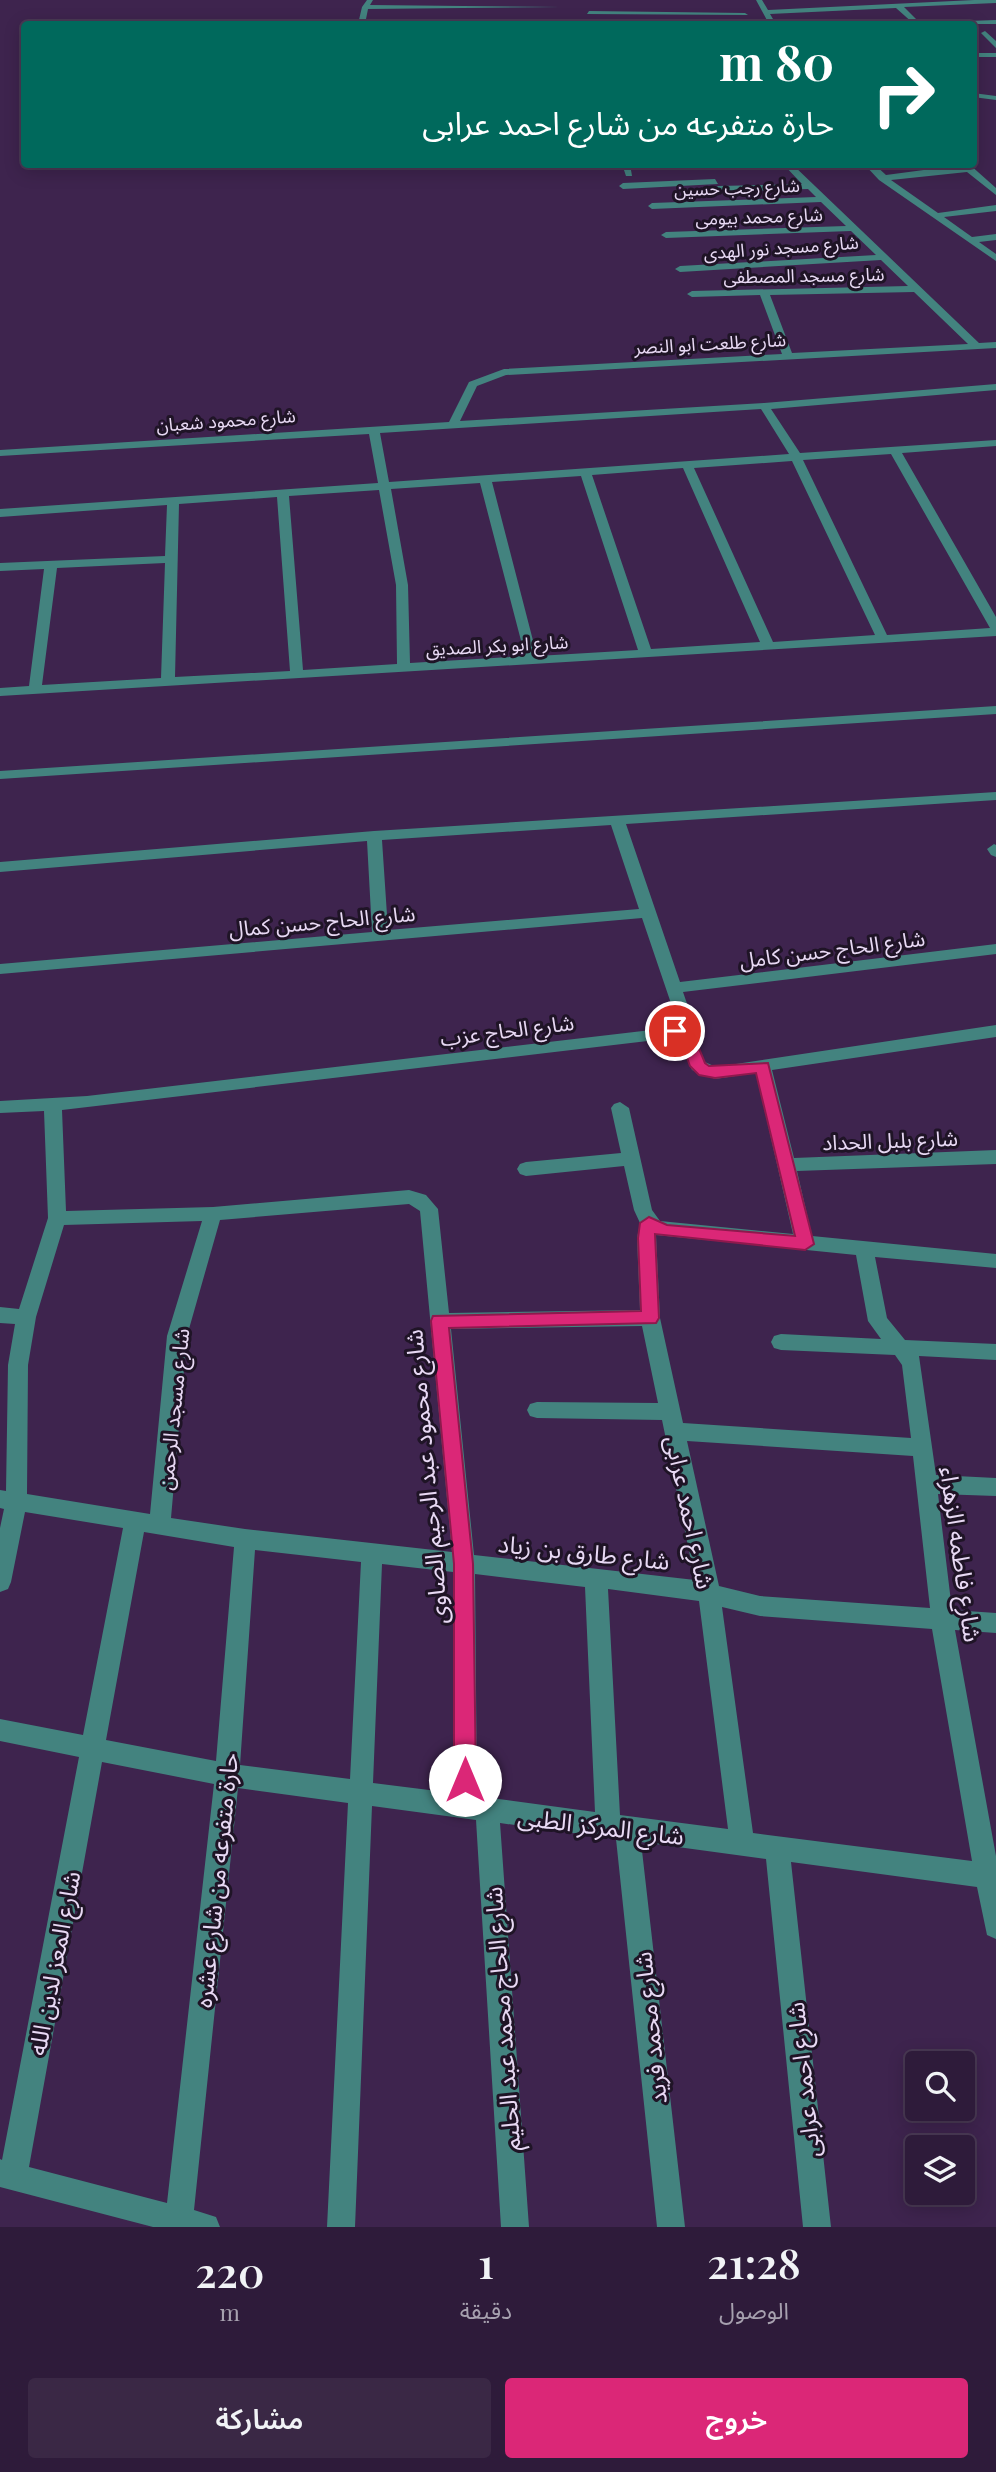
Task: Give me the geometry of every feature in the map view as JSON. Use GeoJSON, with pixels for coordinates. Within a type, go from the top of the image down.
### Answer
{"type":"FeatureCollection","features":[{"type":"Feature","properties":{"kind":"street"},"geometry":{"type":"LineString","coordinates":[[587,21],[592,0]]}},
{"type":"Feature","properties":{"kind":"street"},"geometry":{"type":"LineString","coordinates":[[853,0],[861,8]]}},
{"type":"Feature","properties":{"kind":"street"},"geometry":{"type":"LineString","coordinates":[[770,21],[760,2],[803,1]]}},
{"type":"Feature","properties":{"kind":"street"},"geometry":{"type":"LineString","coordinates":[[766,12],[996,1]]}},
{"type":"Feature","properties":{"kind":"street"},"geometry":{"type":"LineString","coordinates":[[968,2],[977,8]]}},
{"type":"Feature","properties":{"kind":"street"},"geometry":{"type":"LineString","coordinates":[[362,21],[368,3],[557,8]]}},
{"type":"Feature","properties":{"kind":"street"},"geometry":{"type":"LineString","coordinates":[[905,4],[916,21]]}},
{"type":"Feature","properties":{"kind":"street"},"geometry":{"type":"LineString","coordinates":[[589,13],[743,11],[749,21]]}},
{"type":"Feature","properties":{"kind":"street"},"geometry":{"type":"LineString","coordinates":[[612,21],[614,13]]}},
{"type":"Feature","properties":{"kind":"street"},"geometry":{"type":"LineString","coordinates":[[646,13],[646,21]]}},
{"type":"Feature","properties":{"kind":"street"},"geometry":{"type":"LineString","coordinates":[[986,15],[996,22]]}},
{"type":"Feature","properties":{"kind":"street"},"geometry":{"type":"LineString","coordinates":[[977,23],[996,22]]}},
{"type":"Feature","properties":{"kind":"street"},"geometry":{"type":"LineString","coordinates":[[977,33],[996,32]]}},
{"type":"Feature","properties":{"kind":"street"},"geometry":{"type":"LineString","coordinates":[[985,33],[995,44]]}},
{"type":"Feature","properties":{"kind":"street"},"geometry":{"type":"LineString","coordinates":[[984,44],[995,44]]}},
{"type":"Feature","properties":{"kind":"street"},"geometry":{"type":"LineString","coordinates":[[977,55],[996,55]]}},
{"type":"Feature","properties":{"kind":"street"},"geometry":{"type":"LineString","coordinates":[[977,96],[996,98]]}},
{"type":"Feature","properties":{"kind":"street"},"geometry":{"type":"LineString","coordinates":[[977,103],[996,105]]}},
{"type":"Feature","properties":{"kind":"street"},"geometry":{"type":"LineString","coordinates":[[627,168],[629,174]]}},
{"type":"Feature","properties":{"kind":"street"},"geometry":{"type":"LineString","coordinates":[[708,168],[724,203]]}},
{"type":"Feature","properties":{"kind":"street"},"geometry":{"type":"LineString","coordinates":[[791,168],[976,346]]}},
{"type":"Feature","properties":{"kind":"street"},"geometry":{"type":"LineString","coordinates":[[872,168],[882,178],[996,258]]}},
{"type":"Feature","properties":{"kind":"street"},"geometry":{"type":"LineString","coordinates":[[967,168],[996,192]]}},
{"type":"Feature","properties":{"kind":"street"},"geometry":{"type":"LineString","coordinates":[[882,178],[932,169]]}},
{"type":"Feature","properties":{"kind":"street"},"geometry":{"type":"LineString","coordinates":[[623,186],[810,186]]}},
{"type":"Feature","properties":{"kind":"street","name":"شارع رجب حسين"},"geometry":{"type":"LineString","coordinates":[[652,206],[823,199]]}},
{"type":"Feature","properties":{"kind":"street"},"geometry":{"type":"LineString","coordinates":[[935,216],[996,208]]}},
{"type":"Feature","properties":{"kind":"street","name":"شارع محمد بيومى"},"geometry":{"type":"LineString","coordinates":[[666,235],[853,228]]}},
{"type":"Feature","properties":{"kind":"street"},"geometry":{"type":"LineString","coordinates":[[970,240],[996,237]]}},
{"type":"Feature","properties":{"kind":"street","name":"شارع مسجد نور الهدى"},"geometry":{"type":"LineString","coordinates":[[680,270],[883,257]]}},
{"type":"Feature","properties":{"kind":"street","name":"شارع مسجد المصطفى"},"geometry":{"type":"LineString","coordinates":[[692,294],[916,289]]}},
{"type":"Feature","properties":{"kind":"street"},"geometry":{"type":"LineString","coordinates":[[764,292],[789,356]]}},
{"type":"Feature","properties":{"kind":"street","name":"شارع طلعت ابو النصر"},"geometry":{"type":"LineString","coordinates":[[454,424],[473,384],[505,372],[996,345]]}},
{"type":"Feature","properties":{"kind":"street","name":"شارع محمود شعبان"},"geometry":{"type":"LineString","coordinates":[[0,453],[764,406],[996,387]]}},
{"type":"Feature","properties":{"kind":"street"},"geometry":{"type":"LineString","coordinates":[[764,406],[795,455],[883,639]]}},
{"type":"Feature","properties":{"kind":"street"},"geometry":{"type":"LineString","coordinates":[[373,429],[402,585],[404,668]]}},
{"type":"Feature","properties":{"kind":"street"},"geometry":{"type":"LineString","coordinates":[[0,513],[283,495],[795,455],[995,445]]}},
{"type":"Feature","properties":{"kind":"street"},"geometry":{"type":"LineString","coordinates":[[894,449],[996,630]]}},
{"type":"Feature","properties":{"kind":"street"},"geometry":{"type":"LineString","coordinates":[[686,463],[768,646]]}},
{"type":"Feature","properties":{"kind":"street"},"geometry":{"type":"LineString","coordinates":[[585,471],[646,653]]}},
{"type":"Feature","properties":{"kind":"street"},"geometry":{"type":"LineString","coordinates":[[485,478],[533,660]]}},
{"type":"Feature","properties":{"kind":"street"},"geometry":{"type":"LineString","coordinates":[[283,495],[298,674]]}},
{"type":"Feature","properties":{"kind":"street"},"geometry":{"type":"LineString","coordinates":[[168,682],[173,503]]}},
{"type":"Feature","properties":{"kind":"street"},"geometry":{"type":"LineString","coordinates":[[0,567],[171,559]]}},
{"type":"Feature","properties":{"kind":"street"},"geometry":{"type":"LineString","coordinates":[[34,690],[51,565]]}},
{"type":"Feature","properties":{"kind":"street","name":"شارع ابو بكر الصديق"},"geometry":{"type":"LineString","coordinates":[[0,692],[996,630]]}},
{"type":"Feature","properties":{"kind":"street"},"geometry":{"type":"LineString","coordinates":[[0,775],[996,710]]}},
{"type":"Feature","properties":{"kind":"street"},"geometry":{"type":"LineString","coordinates":[[0,867],[374,836],[996,796]]}},
{"type":"Feature","properties":{"kind":"street"},"geometry":{"type":"LineString","coordinates":[[617,820],[686,1024],[683,1034],[688,1038],[698,1066],[705,1071],[715,1073],[763,1067],[996,1031]]}},
{"type":"Feature","properties":{"kind":"street"},"geometry":{"type":"LineString","coordinates":[[374,836],[380,936]]}},
{"type":"Feature","properties":{"kind":"street","name":"شارع الحاج حسن كمال"},"geometry":{"type":"LineString","coordinates":[[0,969],[648,913]]}},
{"type":"Feature","properties":{"kind":"street","name":"شارع الحاج حسن كامل"},"geometry":{"type":"LineString","coordinates":[[674,988],[995,950]]}},
{"type":"Feature","properties":{"kind":"street","name":"شارع الحاج عزب"},"geometry":{"type":"LineString","coordinates":[[0,1107],[53,1105],[675,1031],[683,1034]]}},
{"type":"Feature","properties":{"kind":"street"},"geometry":{"type":"LineString","coordinates":[[763,1067],[805,1244]]}},
{"type":"Feature","properties":{"kind":"street"},"geometry":{"type":"LineString","coordinates":[[0,1582],[18,1364],[26,1317],[57,1218],[53,1105]]}},
{"type":"Feature","properties":{"kind":"street","name":"شارع احمد عرابى"},"geometry":{"type":"LineString","coordinates":[[621,1108],[649,1223],[646,1238],[650,1318],[709,1594],[742,1844]]}},
{"type":"Feature","properties":{"kind":"street","name":"شارع بلبل الحداد"},"geometry":{"type":"LineString","coordinates":[[786,1166],[996,1157]]}},
{"type":"Feature","properties":{"kind":"street"},"geometry":{"type":"LineString","coordinates":[[527,1169],[632,1159]]}},
{"type":"Feature","properties":{"kind":"street","name":"شارع محمود عبد الرحيم الصاوى"},"geometry":{"type":"LineString","coordinates":[[213,1214],[409,1197],[420,1200],[429,1209],[464,1564],[476,1809]]}},
{"type":"Feature","properties":{"kind":"street"},"geometry":{"type":"LineString","coordinates":[[57,1218],[213,1214]]}},
{"type":"Feature","properties":{"kind":"street","name":"شارع مسجد الرحمن"},"geometry":{"type":"LineString","coordinates":[[160,1525],[177,1336],[213,1214]]}},
{"type":"Feature","properties":{"kind":"street"},"geometry":{"type":"LineString","coordinates":[[649,1223],[664,1231],[996,1261]]}},
{"type":"Feature","properties":{"kind":"street","name":"شارع فاطمه الزهراء"},"geometry":{"type":"LineString","coordinates":[[864,1249],[878,1321],[912,1362],[942,1619],[992,1877],[996,1926]]}},
{"type":"Feature","properties":{"kind":"street"},"geometry":{"type":"LineString","coordinates":[[0,1315],[26,1317]]}},
{"type":"Feature","properties":{"kind":"street"},"geometry":{"type":"LineString","coordinates":[[439,1321],[650,1318]]}},
{"type":"Feature","properties":{"kind":"street"},"geometry":{"type":"LineString","coordinates":[[781,1342],[996,1352]]}},
{"type":"Feature","properties":{"kind":"street"},"geometry":{"type":"LineString","coordinates":[[537,1410],[920,1448]]}},
{"type":"Feature","properties":{"kind":"street"},"geometry":{"type":"LineString","coordinates":[[927,1484],[996,1487]]}},
{"type":"Feature","properties":{"kind":"street","name":"شارع طارق بن زياد"},"geometry":{"type":"LineString","coordinates":[[8,1500],[245,1539],[596,1578],[709,1594],[760,1606],[996,1623]]}},
{"type":"Feature","properties":{"kind":"street"},"geometry":{"type":"LineString","coordinates":[[93,1749],[135,1521]]}},
{"type":"Feature","properties":{"kind":"street","name":"حارة متفرعه من شارع عشره"},"geometry":{"type":"LineString","coordinates":[[192,2224],[245,1539]]}},
{"type":"Feature","properties":{"kind":"street"},"geometry":{"type":"LineString","coordinates":[[341,2227],[372,1553]]}},
{"type":"Feature","properties":{"kind":"street","name":"شارع محمد فريد"},"geometry":{"type":"LineString","coordinates":[[596,1578],[617,1828],[671,2227]]}},
{"type":"Feature","properties":{"kind":"street","name":"شارع المركز الطبى"},"geometry":{"type":"LineString","coordinates":[[0,1730],[227,1775],[992,1877]]}},
{"type":"Feature","properties":{"kind":"street","name":"شارع المعز لدين الله"},"geometry":{"type":"LineString","coordinates":[[6,2175],[93,1749]]}},
{"type":"Feature","properties":{"kind":"street","name":"شارع الحاج محمد عبد الحليم"},"geometry":{"type":"LineString","coordinates":[[476,1809],[515,2227]]}},
{"type":"Feature","properties":{"kind":"street","name":"شارع احمد عرابى"},"geometry":{"type":"LineString","coordinates":[[777,1849],[817,2227]]}},
{"type":"Feature","properties":{"kind":"street"},"geometry":{"type":"LineString","coordinates":[[6,2175],[192,2224]]}},
{"type":"Feature","properties":{"kind":"route"},"geometry":{"type":"LineString","coordinates":[[465,1780],[464,1564],[439,1321],[650,1318],[646,1238],[649,1223],[664,1231],[805,1244],[763,1067],[715,1073],[705,1071],[698,1066],[688,1038],[675,1031]]}}]}
